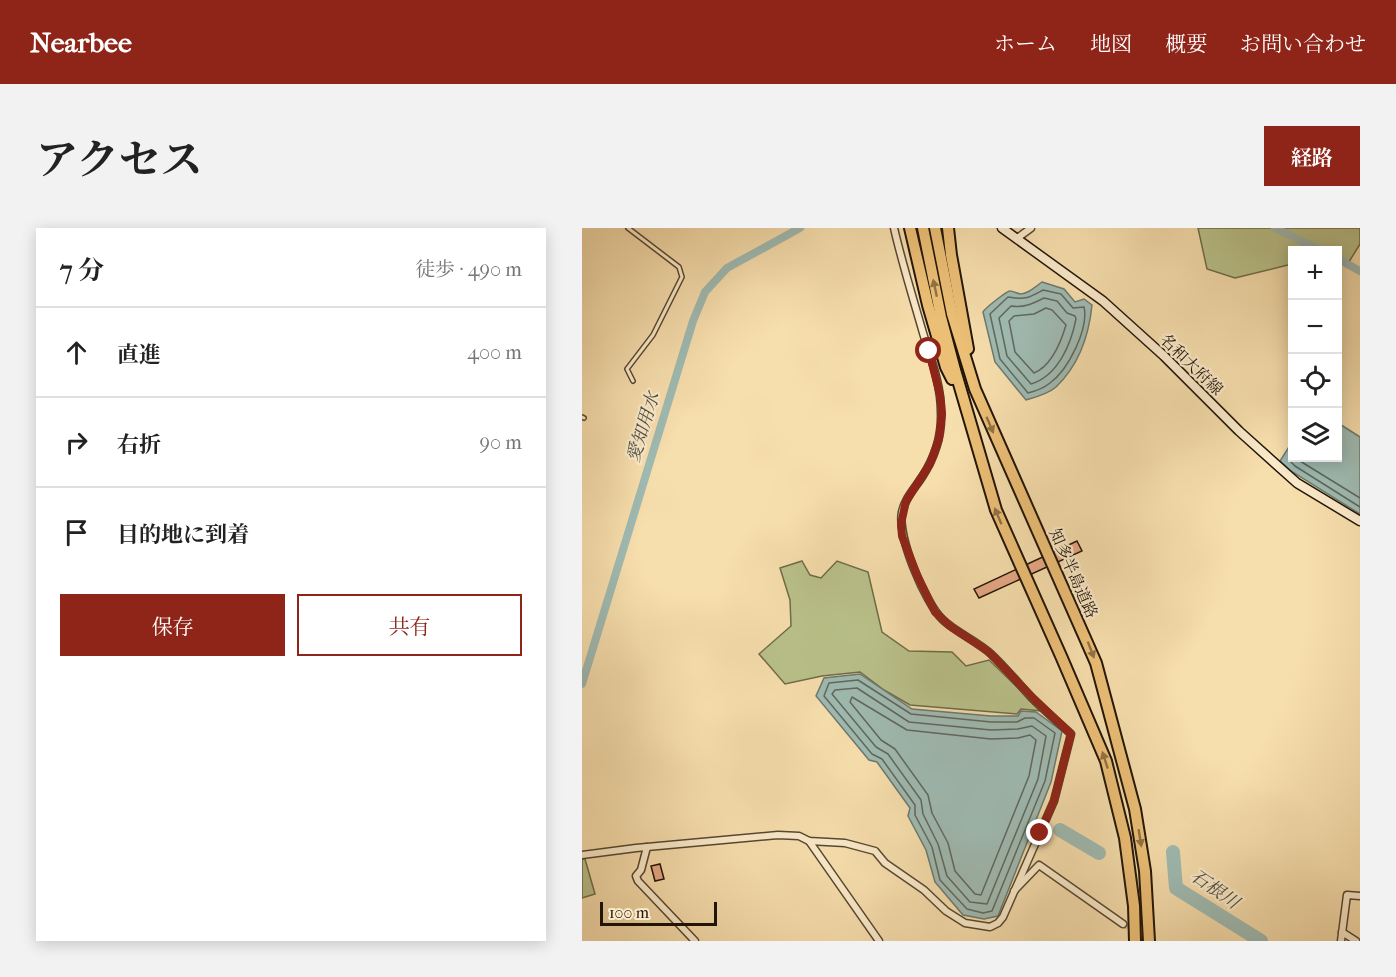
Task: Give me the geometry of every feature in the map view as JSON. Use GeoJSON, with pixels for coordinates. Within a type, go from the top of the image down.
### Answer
{"type":"FeatureCollection","features":[{"type":"Feature","properties":{"kind":"highway"},"geometry":{"type":"LineString","coordinates":[[910,228],[946,367],[964,407]]}},
{"type":"Feature","properties":{"kind":"highway"},"geometry":{"type":"LineString","coordinates":[[923,228],[941,317],[964,407],[996,510],[1106,761],[1125,838],[1133,895],[1135,941]]}},
{"type":"Feature","properties":{"kind":"highway","name":"知多半島道路"},"geometry":{"type":"LineString","coordinates":[[935,228],[955,323],[975,388],[1096,663],[1135,808],[1144,871],[1149,941]]}},
{"type":"Feature","properties":{"kind":"highway"},"geometry":{"type":"LineString","coordinates":[[948,228],[975,388]]}},
{"type":"Feature","properties":{"kind":"main road","name":"名和大府線"},"geometry":{"type":"LineString","coordinates":[[1002,228],[1103,300],[1164,356],[1239,431],[1297,483],[1360,521]]}},
{"type":"Feature","properties":{"kind":"street"},"geometry":{"type":"LineString","coordinates":[[582,855],[647,847],[799,836],[809,841],[845,843],[875,851],[885,863],[924,890],[946,911],[965,922],[990,927],[1003,917],[1054,801],[1071,734],[989,652],[950,626],[935,612],[902,536],[901,524],[906,501],[923,476],[936,450],[942,414],[933,366],[894,228]]}},
{"type":"Feature","properties":{"kind":"street"},"geometry":{"type":"LineString","coordinates":[[1016,239],[1031,228]]}},
{"type":"Feature","properties":{"kind":"street"},"geometry":{"type":"LineString","coordinates":[[809,841],[879,941]]}},
{"type":"Feature","properties":{"kind":"street"},"geometry":{"type":"LineString","coordinates":[[647,847],[641,870],[636,876],[638,881],[695,941]]}},
{"type":"Feature","properties":{"kind":"street"},"geometry":{"type":"LineString","coordinates":[[1014,892],[1039,865],[1123,924]]}},
{"type":"Feature","properties":{"kind":"street"},"geometry":{"type":"LineString","coordinates":[[1341,941],[1347,895],[1360,896]]}},
{"type":"Feature","properties":{"kind":"street"},"geometry":{"type":"LineString","coordinates":[[1342,932],[1356,941]]}},
{"type":"Feature","properties":{"kind":"lane"},"geometry":{"type":"LineString","coordinates":[[628,228],[679,267],[682,277],[653,335],[627,369],[633,381]]}},
{"type":"Feature","properties":{"kind":"green space"},"geometry":{"type":"Polygon","coordinates":[[[1198,228],[1360,228],[1360,244],[1347,265],[1342,263],[1342,246],[1288,246],[1288,265],[1235,278],[1207,269],[1198,228]]]}},
{"type":"Feature","properties":{"kind":"green space"},"geometry":{"type":"Polygon","coordinates":[[[802,561],[810,575],[821,578],[837,561],[868,572],[882,632],[909,651],[952,652],[966,666],[989,660],[1042,711],[1021,709],[1017,714],[910,705],[884,690],[860,672],[822,676],[785,684],[759,654],[791,626],[790,600],[780,568],[802,561]]]}},
{"type":"Feature","properties":{"kind":"green space"},"geometry":{"type":"Polygon","coordinates":[[[582,859],[585,859],[595,894],[582,898],[582,859]]]}},
{"type":"Feature","properties":{"kind":"water"},"geometry":{"type":"Polygon","coordinates":[[[1042,282],[1064,289],[1075,302],[1084,299],[1092,305],[1091,316],[1082,349],[1071,369],[1049,392],[1026,400],[995,362],[983,312],[1008,292],[1023,294],[1042,282]]]}},
{"type":"Feature","properties":{"kind":"water"},"geometry":{"type":"Polygon","coordinates":[[[1342,426],[1360,437],[1360,514],[1291,471],[1280,461],[1288,448],[1288,462],[1342,462],[1342,426]]]}},
{"type":"Feature","properties":{"kind":"water"},"geometry":{"type":"Polygon","coordinates":[[[860,674],[912,709],[991,716],[1018,716],[1021,711],[1036,712],[1062,731],[1051,782],[998,916],[984,919],[963,915],[935,882],[926,850],[908,816],[910,808],[877,762],[869,760],[816,696],[824,678],[860,674]]]}},
{"type":"Feature","properties":{"kind":"building"},"geometry":{"type":"Polygon","coordinates":[[[1077,541],[1082,551],[979,598],[974,589],[1077,541]]]}},
{"type":"Feature","properties":{"kind":"building"},"geometry":{"type":"Polygon","coordinates":[[[660,864],[664,879],[655,881],[651,866],[660,864]]]}},
{"type":"Feature","properties":{"kind":"waterway","name":"愛知用水"},"geometry":{"type":"LineString","coordinates":[[582,684],[693,321],[705,292],[727,268],[800,228]]}},
{"type":"Feature","properties":{"kind":"waterway","name":"愛知用水"},"geometry":{"type":"LineString","coordinates":[[1275,228],[1312,246]]}},
{"type":"Feature","properties":{"kind":"waterway","name":"愛知用水"},"geometry":{"type":"LineString","coordinates":[[1342,261],[1360,271]]}},
{"type":"Feature","properties":{"kind":"waterway","name":"石根川"},"geometry":{"type":"LineString","coordinates":[[1060,830],[1099,853]]}},
{"type":"Feature","properties":{"kind":"waterway","name":"石根川"},"geometry":{"type":"LineString","coordinates":[[1173,852],[1176,888],[1261,941]]}},
{"type":"Feature","properties":{"kind":"tunnel"},"geometry":{"type":"LineString","coordinates":[[1123,924],[1149,941]]}},
{"type":"Feature","properties":{"kind":"route"},"geometry":{"type":"LineString","coordinates":[[929,351],[940,395],[941,426],[936,450],[930,464],[906,501],[902,512],[902,536],[935,612],[950,626],[989,652],[1071,734],[1054,801],[1040,833]]}}]}
